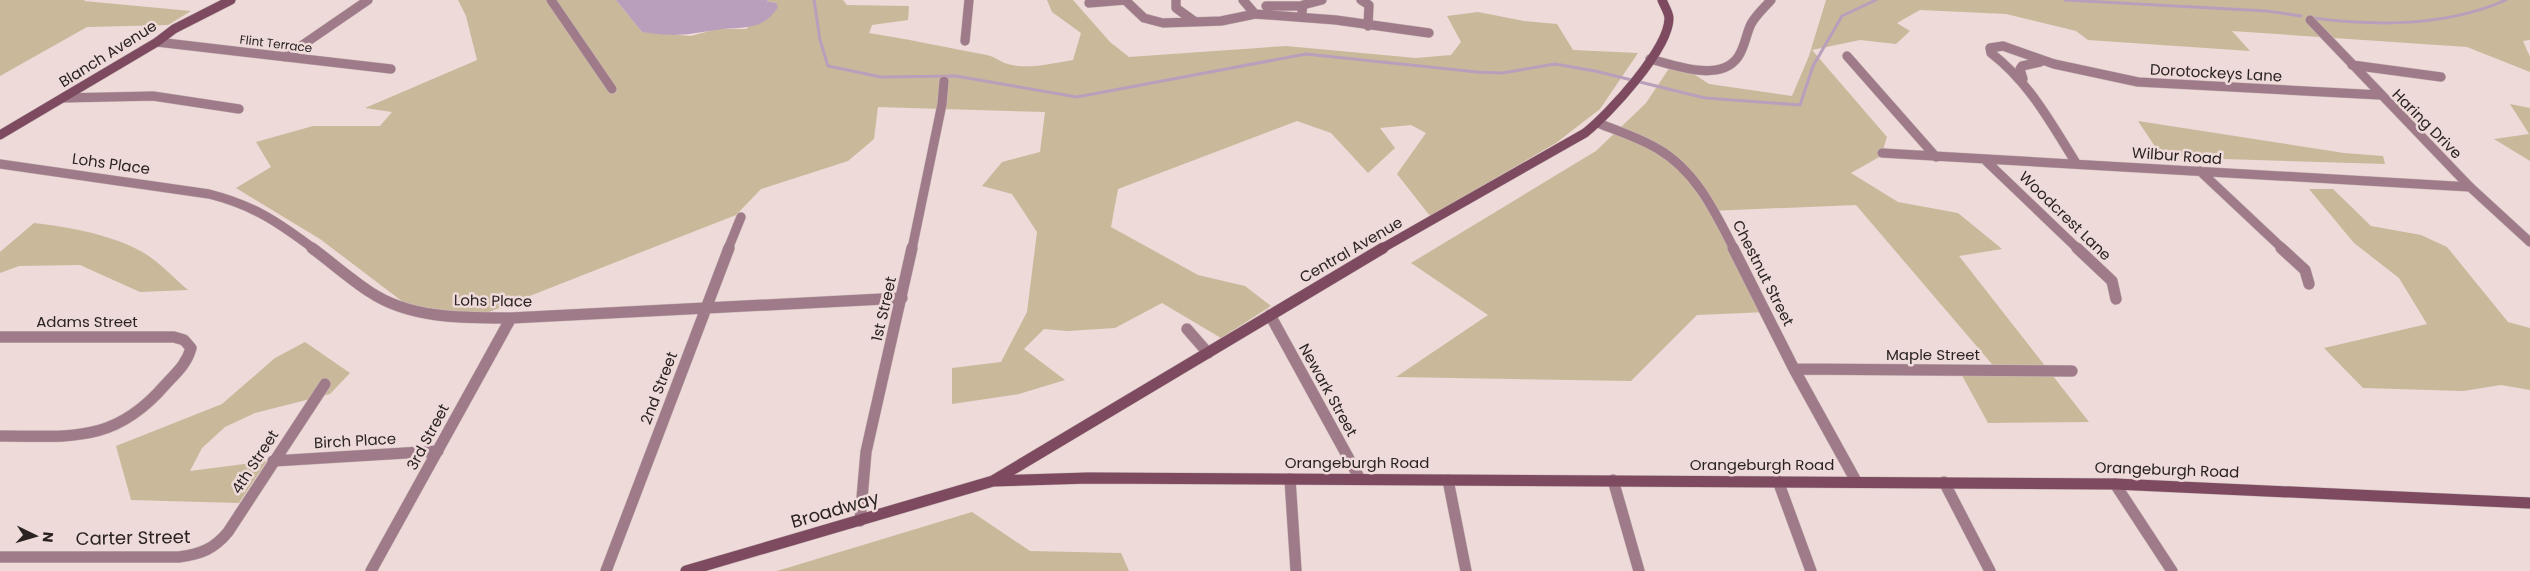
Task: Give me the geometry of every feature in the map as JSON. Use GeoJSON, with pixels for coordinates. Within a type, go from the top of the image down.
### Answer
{"type":"FeatureCollection","features":[{"type":"Feature","properties":{"kind":"street","name":"Blanch Avenue"},"geometry":{"type":"LineString","coordinates":[[0,135],[157,42],[177,28],[232,0]]}},
{"type":"Feature","properties":{"kind":"street"},"geometry":{"type":"LineString","coordinates":[[285,57],[368,0]]}},
{"type":"Feature","properties":{"kind":"street"},"geometry":{"type":"LineString","coordinates":[[551,0],[567,27],[599,66],[612,89]]}},
{"type":"Feature","properties":{"kind":"street"},"geometry":{"type":"LineString","coordinates":[[965,41],[969,0]]}},
{"type":"Feature","properties":{"kind":"street"},"geometry":{"type":"LineString","coordinates":[[1088,3],[1125,0],[1144,18],[1153,22],[1220,21],[1255,14],[1429,33]]}},
{"type":"Feature","properties":{"kind":"street"},"geometry":{"type":"LineString","coordinates":[[1176,0],[1176,8],[1195,22]]}},
{"type":"Feature","properties":{"kind":"street"},"geometry":{"type":"LineString","coordinates":[[1243,0],[1255,14]]}},
{"type":"Feature","properties":{"kind":"street"},"geometry":{"type":"LineString","coordinates":[[1266,6],[1302,6],[1309,2],[1322,0]]}},
{"type":"Feature","properties":{"kind":"street"},"geometry":{"type":"LineString","coordinates":[[1363,0],[1369,5],[1368,26]]}},
{"type":"Feature","properties":{"kind":"street","name":"Central Avenue"},"geometry":{"type":"LineString","coordinates":[[993,481],[1270,315],[1585,133],[1598,123],[1635,81],[1665,38],[1669,17],[1662,0]]}},
{"type":"Feature","properties":{"kind":"street"},"geometry":{"type":"LineString","coordinates":[[1650,59],[1700,70],[1720,70],[1730,65],[1737,58],[1752,24],[1771,0]]}},
{"type":"Feature","properties":{"kind":"street"},"geometry":{"type":"LineString","coordinates":[[1302,6],[1302,14],[1305,18]]}},
{"type":"Feature","properties":{"kind":"street","name":"Haring Drive"},"geometry":{"type":"LineString","coordinates":[[2310,20],[2470,187],[2529,240]]}},
{"type":"Feature","properties":{"kind":"street","name":"Flint Terrace"},"geometry":{"type":"LineString","coordinates":[[157,42],[391,69]]}},
{"type":"Feature","properties":{"kind":"street","name":"Dorotockeys Lane"},"geometry":{"type":"LineString","coordinates":[[2054,64],[2003,46],[1990,48],[1991,53],[2009,66],[2024,82],[2076,163]]}},
{"type":"Feature","properties":{"kind":"street"},"geometry":{"type":"LineString","coordinates":[[1847,56],[1936,157]]}},
{"type":"Feature","properties":{"kind":"street","name":"Dorotockeys Lane"},"geometry":{"type":"LineString","coordinates":[[2024,82],[2020,69],[2022,66],[2033,62],[2054,64],[2138,82],[2380,95]]}},
{"type":"Feature","properties":{"kind":"street"},"geometry":{"type":"LineString","coordinates":[[2352,65],[2422,76],[2441,77]]}},
{"type":"Feature","properties":{"kind":"street","name":"1st Street"},"geometry":{"type":"LineString","coordinates":[[860,521],[866,452],[902,298],[942,104],[944,81]]}},
{"type":"Feature","properties":{"kind":"street"},"geometry":{"type":"LineString","coordinates":[[62,98],[153,96],[239,109]]}},
{"type":"Feature","properties":{"kind":"street","name":"Chestnut Street"},"geometry":{"type":"LineString","coordinates":[[1598,123],[1659,149],[1693,178],[1712,205],[1794,369],[1856,482]]}},
{"type":"Feature","properties":{"kind":"street","name":"Wilbur Road"},"geometry":{"type":"LineString","coordinates":[[1882,153],[2470,187]]}},
{"type":"Feature","properties":{"kind":"street","name":"Woodcrest Lane"},"geometry":{"type":"LineString","coordinates":[[1984,159],[2112,282],[2116,299]]}},
{"type":"Feature","properties":{"kind":"street","name":"Lohs Place"},"geometry":{"type":"LineString","coordinates":[[0,164],[209,194],[229,199],[252,207],[289,230],[371,294],[406,309],[464,318],[511,318],[902,298]]}},
{"type":"Feature","properties":{"kind":"street"},"geometry":{"type":"LineString","coordinates":[[2200,171],[2305,270],[2309,284]]}},
{"type":"Feature","properties":{"kind":"street","name":"2nd Street"},"geometry":{"type":"LineString","coordinates":[[606,571],[671,396],[742,217]]}},
{"type":"Feature","properties":{"kind":"street","name":"Newark Street"},"geometry":{"type":"LineString","coordinates":[[1270,315],[1360,479]]}},
{"type":"Feature","properties":{"kind":"street","name":"3rd Street"},"geometry":{"type":"LineString","coordinates":[[371,571],[511,318]]}},
{"type":"Feature","properties":{"kind":"street"},"geometry":{"type":"LineString","coordinates":[[1187,329],[1208,352]]}},
{"type":"Feature","properties":{"kind":"street","name":"Adams Street"},"geometry":{"type":"LineString","coordinates":[[0,337],[174,336],[189,342],[190,354],[148,405],[123,422],[100,431],[78,435],[0,436]]}},
{"type":"Feature","properties":{"kind":"street","name":"Maple Street"},"geometry":{"type":"LineString","coordinates":[[1794,369],[2072,371]]}},
{"type":"Feature","properties":{"kind":"street","name":"4th Street"},"geometry":{"type":"LineString","coordinates":[[207,553],[220,543],[228,532],[325,384]]}},
{"type":"Feature","properties":{"kind":"street","name":"Birch Place"},"geometry":{"type":"LineString","coordinates":[[273,461],[438,452]]}},
{"type":"Feature","properties":{"kind":"street","name":"Orangeburgh Road"},"geometry":{"type":"LineString","coordinates":[[993,481],[1088,478],[1290,478],[2115,484],[2530,503]]}},
{"type":"Feature","properties":{"kind":"street"},"geometry":{"type":"LineString","coordinates":[[1290,478],[1296,571]]}},
{"type":"Feature","properties":{"kind":"street"},"geometry":{"type":"LineString","coordinates":[[1448,480],[1466,571]]}},
{"type":"Feature","properties":{"kind":"street"},"geometry":{"type":"LineString","coordinates":[[1613,480],[1639,571]]}},
{"type":"Feature","properties":{"kind":"street","name":"Broadway"},"geometry":{"type":"LineString","coordinates":[[686,571],[721,566],[993,481]]}},
{"type":"Feature","properties":{"kind":"street"},"geometry":{"type":"LineString","coordinates":[[1778,481],[1811,571]]}},
{"type":"Feature","properties":{"kind":"street"},"geometry":{"type":"LineString","coordinates":[[1944,482],[1990,571]]}},
{"type":"Feature","properties":{"kind":"street"},"geometry":{"type":"LineString","coordinates":[[2115,484],[2172,571]]}},
{"type":"Feature","properties":{"kind":"street","name":"Carter Street"},"geometry":{"type":"LineString","coordinates":[[0,557],[179,557],[207,553]]}},
{"type":"Feature","properties":{"kind":"shaded area"},"geometry":{"type":"Polygon","coordinates":[[[0,0],[85,0],[191,11],[168,25],[87,27],[0,76],[0,0]]]}},
{"type":"Feature","properties":{"kind":"shaded area"},"geometry":{"type":"Polygon","coordinates":[[[458,0],[616,0],[642,32],[691,36],[717,29],[746,29],[776,3],[761,0],[843,0],[847,5],[909,6],[908,20],[872,25],[869,33],[987,55],[1009,64],[1020,66],[1073,60],[1081,33],[1052,12],[1047,0],[1073,0],[1110,42],[1129,57],[1286,46],[1416,58],[1451,55],[1461,42],[1447,16],[1478,12],[1524,21],[1557,24],[1573,50],[1638,53],[1600,109],[1556,143],[1430,216],[1397,174],[1426,133],[1411,125],[1380,128],[1395,148],[1368,173],[1331,133],[1297,121],[1118,189],[1111,227],[1198,275],[1245,286],[1271,306],[1221,338],[1162,303],[1115,328],[1067,331],[1044,329],[1024,349],[1065,380],[1019,394],[952,404],[952,368],[1001,362],[1027,312],[1037,232],[1012,194],[982,186],[1002,162],[1040,152],[1045,112],[878,107],[874,139],[848,161],[761,189],[736,215],[481,315],[407,305],[320,239],[236,188],[271,167],[256,142],[313,126],[380,126],[392,112],[365,108],[477,60],[466,16],[458,0]]]}},
{"type":"Feature","properties":{"kind":"shaded area"},"geometry":{"type":"Polygon","coordinates":[[[616,0],[761,0],[776,3],[778,7],[772,15],[758,25],[671,35],[642,32],[616,0]]]}},
{"type":"Feature","properties":{"kind":"shaded area"},"geometry":{"type":"Polygon","coordinates":[[[1826,0],[2530,0],[2530,40],[2523,41],[2530,57],[2530,72],[2467,47],[2232,31],[2250,51],[2088,40],[2076,31],[2006,14],[1920,10],[1897,23],[1910,31],[1896,44],[1860,40],[1812,50],[1887,137],[1881,156],[1851,173],[1898,202],[1958,213],[2002,249],[1959,256],[2089,422],[1988,423],[1959,370],[1997,370],[1856,205],[1709,211],[1768,312],[1697,315],[1631,381],[1396,377],[1488,315],[1411,263],[1596,151],[1646,103],[1674,61],[1709,84],[1792,96],[1809,56],[1826,0]]]}},
{"type":"Feature","properties":{"kind":"shaded area"},"geometry":{"type":"Polygon","coordinates":[[[2510,104],[2530,108],[2530,161],[2494,139],[2529,134],[2510,104]]]}},
{"type":"Feature","properties":{"kind":"shaded area"},"geometry":{"type":"Polygon","coordinates":[[[2138,121],[2344,153],[2383,156],[2385,164],[2191,158],[2158,151],[2138,121]]]}},
{"type":"Feature","properties":{"kind":"shaded area"},"geometry":{"type":"Polygon","coordinates":[[[2309,189],[2333,189],[2371,226],[2421,235],[2447,247],[2508,322],[2530,328],[2530,390],[2501,385],[2463,391],[2363,388],[2324,348],[2427,324],[2399,278],[2354,243],[2309,189]]]}},
{"type":"Feature","properties":{"kind":"shaded area"},"geometry":{"type":"Polygon","coordinates":[[[34,223],[78,230],[125,243],[150,257],[188,290],[140,292],[80,265],[19,266],[0,273],[0,252],[34,223]]]}},
{"type":"Feature","properties":{"kind":"shaded area"},"geometry":{"type":"Polygon","coordinates":[[[305,342],[350,373],[330,394],[255,413],[225,427],[202,448],[190,471],[267,461],[239,503],[131,500],[116,446],[222,404],[275,358],[305,342]]]}},
{"type":"Feature","properties":{"kind":"shaded area"},"geometry":{"type":"Polygon","coordinates":[[[972,512],[1030,551],[1121,553],[1129,571],[777,571],[972,512]]]}},
{"type":"Feature","properties":{"kind":"waterway"},"geometry":{"type":"LineString","coordinates":[[814,0],[820,40],[828,66],[881,77],[956,76],[1077,97],[1306,54],[1477,72],[1502,73],[1555,64],[1595,71],[1705,98],[1800,105],[1813,66],[1842,16],[1876,0]]}},
{"type":"Feature","properties":{"kind":"waterway"},"geometry":{"type":"LineString","coordinates":[[2065,0],[2267,11],[2301,16]]}},
{"type":"Feature","properties":{"kind":"waterway"},"geometry":{"type":"LineString","coordinates":[[2312,18],[2386,23],[2435,20],[2483,9],[2506,0]]}}]}
